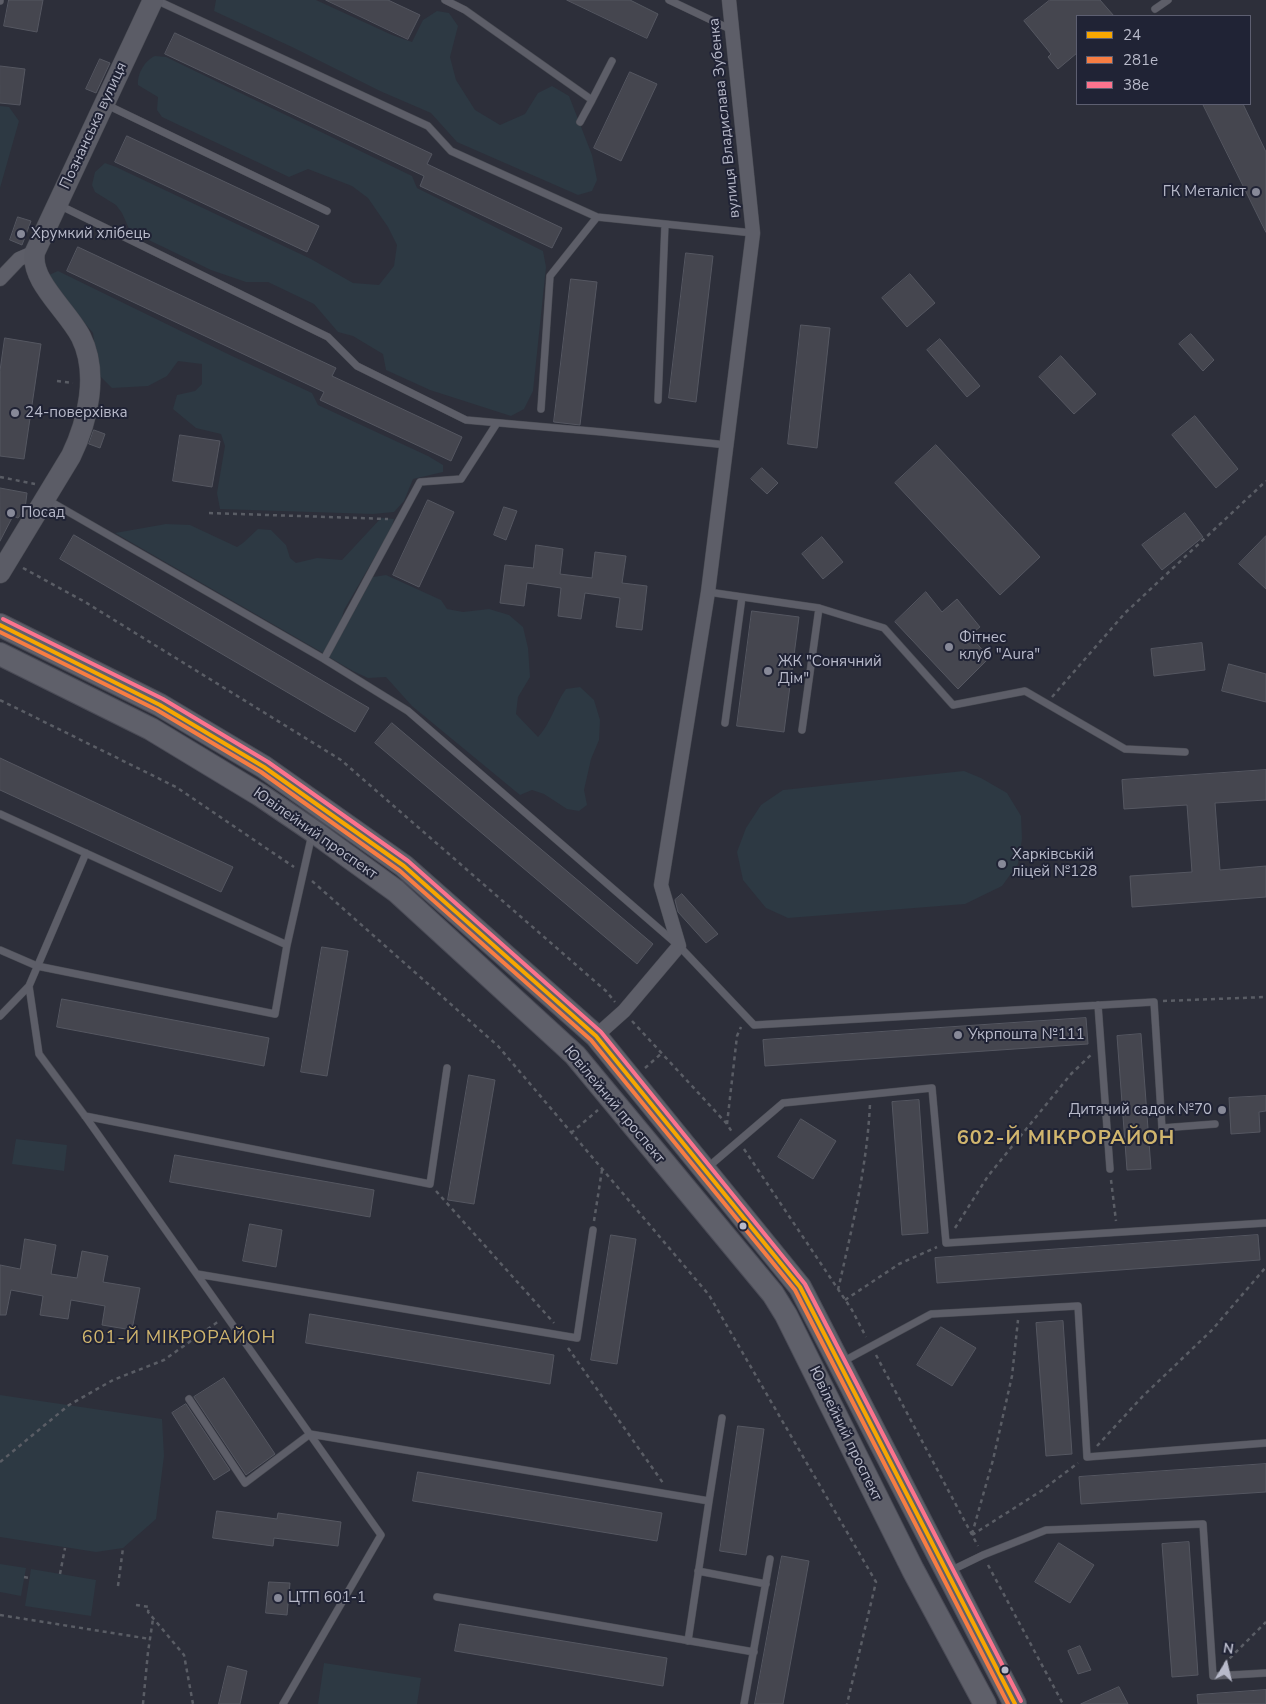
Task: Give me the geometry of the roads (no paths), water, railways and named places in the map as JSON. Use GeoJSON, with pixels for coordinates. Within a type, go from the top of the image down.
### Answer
{"type":"FeatureCollection","features":[{"type":"Feature","properties":{"kind":"main road","name":"Ювілейний проспект"},"geometry":{"type":"LineString","coordinates":[[0,624],[160,705],[264,767],[404,866],[596,1036],[800,1288],[1015,1704]]}},
{"type":"Feature","properties":{"kind":"main road","name":"Ювілейний проспект"},"geometry":{"type":"LineString","coordinates":[[0,654],[151,729],[260,795],[313,831],[396,891],[575,1055],[773,1294],[786,1316],[913,1570],[985,1704]]}},
{"type":"Feature","properties":{"kind":"main road"},"geometry":{"type":"LineString","coordinates":[[575,1055],[596,1036]]}},
{"type":"Feature","properties":{"kind":"street","name":"Познанська вулиця"},"geometry":{"type":"LineString","coordinates":[[35,252],[104,103],[155,0]]}},
{"type":"Feature","properties":{"kind":"street","name":"вулиця Владислава Зубенка"},"geometry":{"type":"LineString","coordinates":[[678,946],[661,885],[708,592],[754,232],[729,0]]}},
{"type":"Feature","properties":{"kind":"street"},"geometry":{"type":"LineString","coordinates":[[0,279],[19,259],[35,252]]}},
{"type":"Feature","properties":{"kind":"street"},"geometry":{"type":"LineString","coordinates":[[0,573],[40,492],[72,456],[80,438],[87,410],[89,372],[86,351],[79,333],[67,314],[40,279],[33,260],[35,252]]}},
{"type":"Feature","properties":{"kind":"street"},"geometry":{"type":"LineString","coordinates":[[596,1036],[624,1011],[678,946]]}},
{"type":"Feature","properties":{"kind":"lane"},"geometry":{"type":"LineString","coordinates":[[155,0],[428,126],[451,151],[596,218],[754,232]]}},
{"type":"Feature","properties":{"kind":"lane"},"geometry":{"type":"LineString","coordinates":[[445,0],[465,10],[592,100]]}},
{"type":"Feature","properties":{"kind":"lane"},"geometry":{"type":"LineString","coordinates":[[669,0],[732,30]]}},
{"type":"Feature","properties":{"kind":"lane"},"geometry":{"type":"LineString","coordinates":[[1155,9],[1168,0]]}},
{"type":"Feature","properties":{"kind":"lane"},"geometry":{"type":"LineString","coordinates":[[580,122],[612,61]]}},
{"type":"Feature","properties":{"kind":"lane"},"geometry":{"type":"LineString","coordinates":[[104,103],[327,211]]}},
{"type":"Feature","properties":{"kind":"lane"},"geometry":{"type":"LineString","coordinates":[[57,204],[328,337],[356,366],[466,420],[727,445]]}},
{"type":"Feature","properties":{"kind":"lane"},"geometry":{"type":"LineString","coordinates":[[541,409],[550,276],[596,218]]}},
{"type":"Feature","properties":{"kind":"lane"},"geometry":{"type":"LineString","coordinates":[[658,400],[666,224]]}},
{"type":"Feature","properties":{"kind":"lane"},"geometry":{"type":"LineString","coordinates":[[324,659],[420,482],[461,479],[497,423]]}},
{"type":"Feature","properties":{"kind":"lane"},"geometry":{"type":"LineString","coordinates":[[40,492],[324,659],[408,711],[678,946],[754,1025],[1154,1002],[1162,1128],[1214,1124]]}},
{"type":"Feature","properties":{"kind":"lane"},"geometry":{"type":"LineString","coordinates":[[708,592],[819,608],[884,628],[953,705],[1026,691],[1125,749],[1185,752]]}},
{"type":"Feature","properties":{"kind":"lane"},"geometry":{"type":"LineString","coordinates":[[725,723],[742,597]]}},
{"type":"Feature","properties":{"kind":"lane"},"geometry":{"type":"LineString","coordinates":[[802,730],[819,608]]}},
{"type":"Feature","properties":{"kind":"lane"},"geometry":{"type":"LineString","coordinates":[[0,814],[287,945]]}},
{"type":"Feature","properties":{"kind":"lane"},"geometry":{"type":"LineString","coordinates":[[0,950],[36,966],[275,1014],[287,945],[313,831]]}},
{"type":"Feature","properties":{"kind":"lane"},"geometry":{"type":"LineString","coordinates":[[0,1016],[29,986],[86,853]]}},
{"type":"Feature","properties":{"kind":"lane"},"geometry":{"type":"LineString","coordinates":[[29,986],[39,1054],[85,1116],[381,1535],[283,1704]]}},
{"type":"Feature","properties":{"kind":"lane"},"geometry":{"type":"LineString","coordinates":[[1098,1005],[1110,1169]]}},
{"type":"Feature","properties":{"kind":"lane"},"geometry":{"type":"LineString","coordinates":[[85,1116],[430,1184],[447,1068]]}},
{"type":"Feature","properties":{"kind":"lane"},"geometry":{"type":"LineString","coordinates":[[705,1170],[783,1103],[932,1088],[946,1243],[1266,1223]]}},
{"type":"Feature","properties":{"kind":"lane"},"geometry":{"type":"LineString","coordinates":[[197,1274],[577,1338],[593,1230]]}},
{"type":"Feature","properties":{"kind":"lane"},"geometry":{"type":"LineString","coordinates":[[839,1363],[931,1314],[1078,1306],[1087,1457],[1266,1443]]}},
{"type":"Feature","properties":{"kind":"lane"},"geometry":{"type":"LineString","coordinates":[[189,1399],[245,1483],[310,1434],[709,1501]]}},
{"type":"Feature","properties":{"kind":"lane"},"geometry":{"type":"LineString","coordinates":[[688,1641],[722,1418]]}},
{"type":"Feature","properties":{"kind":"lane"},"geometry":{"type":"LineString","coordinates":[[948,1572],[983,1555],[1046,1530],[1203,1524],[1212,1676],[1266,1672]]}},
{"type":"Feature","properties":{"kind":"lane"},"geometry":{"type":"LineString","coordinates":[[744,1704],[770,1559]]}},
{"type":"Feature","properties":{"kind":"lane"},"geometry":{"type":"LineString","coordinates":[[698,1571],[766,1584]]}},
{"type":"Feature","properties":{"kind":"lane"},"geometry":{"type":"LineString","coordinates":[[437,1597],[754,1652]]}},
{"type":"Feature","properties":{"kind":"place","name":"ГК Металіст"},"geometry":{"type":"Point","coordinates":[1256,192]}},
{"type":"Feature","properties":{"kind":"place","name":"Хрумкий хлібець"},"geometry":{"type":"Point","coordinates":[21,234]}},
{"type":"Feature","properties":{"kind":"place","name":"24-поверхівка"},"geometry":{"type":"Point","coordinates":[15,413]}},
{"type":"Feature","properties":{"kind":"place","name":"Посад"},"geometry":{"type":"Point","coordinates":[11,513]}},
{"type":"Feature","properties":{"kind":"place","name":"Фітнес клуб \"Aura\""},"geometry":{"type":"Point","coordinates":[949,647]}},
{"type":"Feature","properties":{"kind":"place","name":"ЖК \"Сонячний Дім\""},"geometry":{"type":"Point","coordinates":[768,671]}},
{"type":"Feature","properties":{"kind":"place","name":"Харківській ліцей №128"},"geometry":{"type":"Point","coordinates":[1002,864]}},
{"type":"Feature","properties":{"kind":"place","name":"Укрпошта №111"},"geometry":{"type":"Point","coordinates":[958,1035]}},
{"type":"Feature","properties":{"kind":"place","name":"Дитячий садок №70"},"geometry":{"type":"Point","coordinates":[1222,1110]}},
{"type":"Feature","properties":{"kind":"place","name":"ЦТП 601-1"},"geometry":{"type":"Point","coordinates":[278,1598]}},
{"type":"Feature","properties":{"kind":"district","name":"602-Й МІКРОРАЙОН"},"geometry":{"type":"Point","coordinates":[1066,1139]}},
{"type":"Feature","properties":{"kind":"district","name":"601-Й МІКРОРАЙОН"},"geometry":{"type":"Point","coordinates":[179,1339]}}]}
